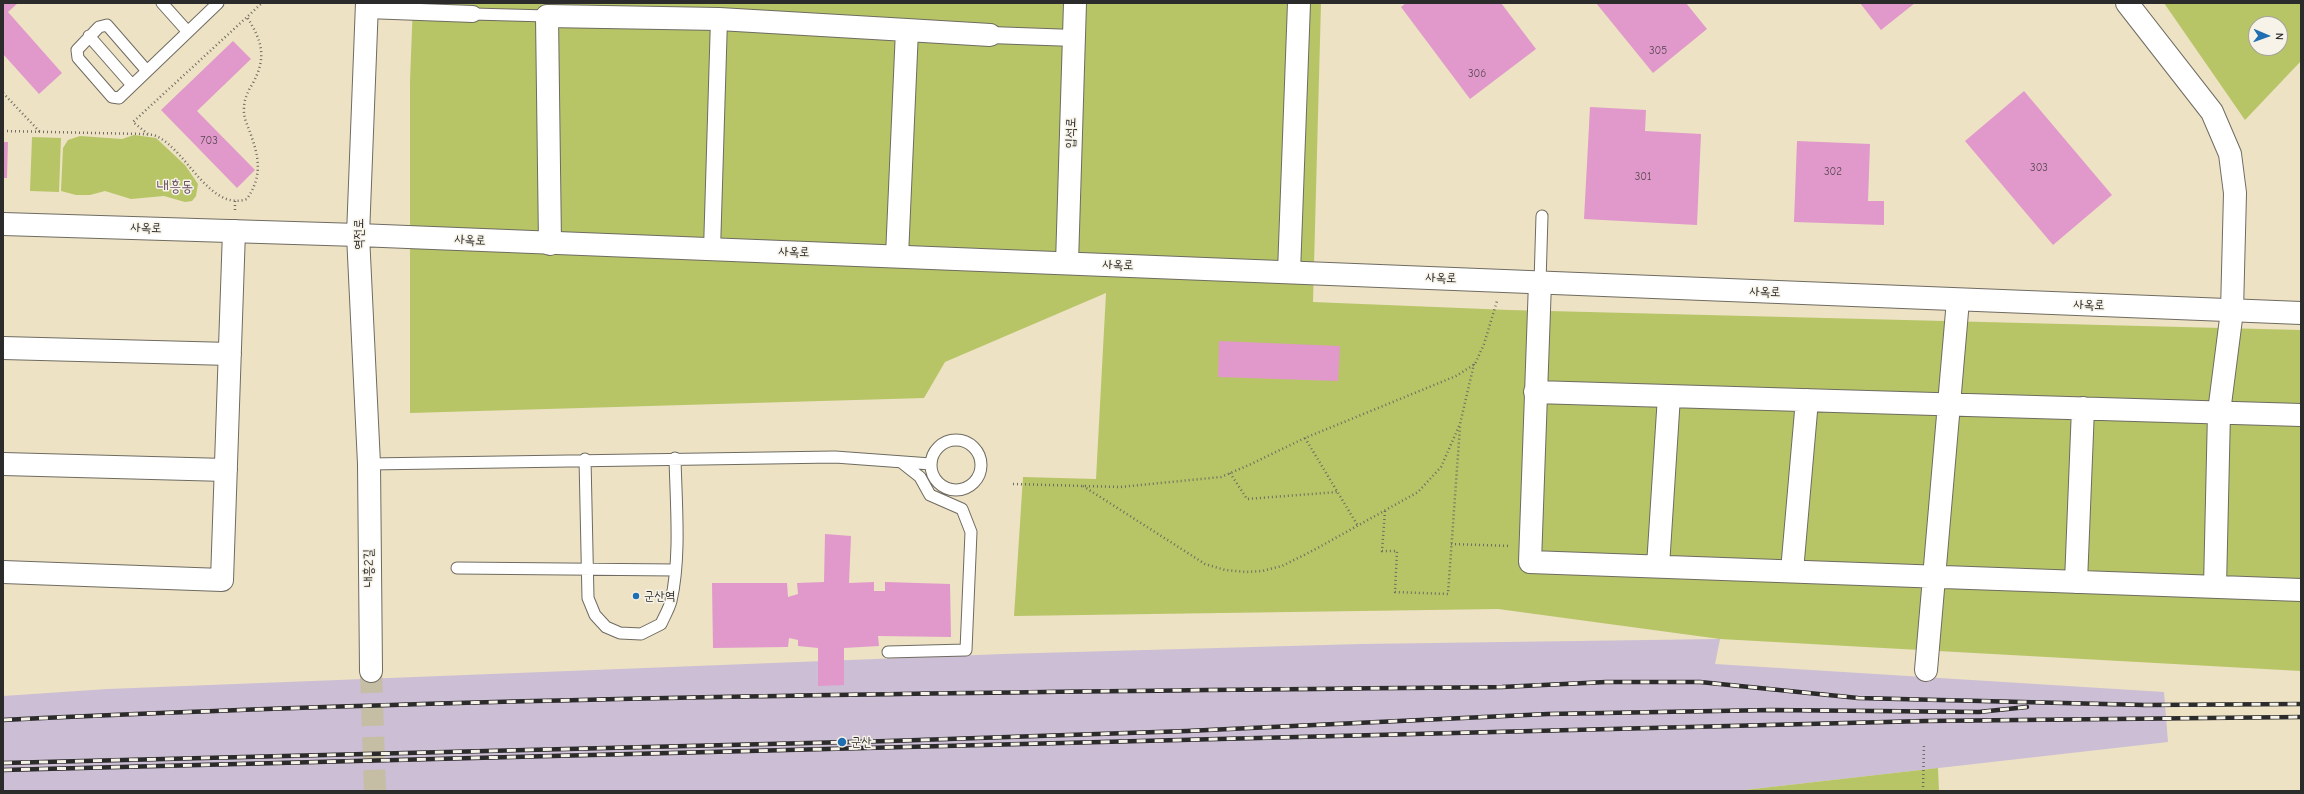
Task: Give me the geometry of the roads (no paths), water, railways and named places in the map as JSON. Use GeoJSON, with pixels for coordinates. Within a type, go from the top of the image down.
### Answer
{"type":"FeatureCollection","features":[{"type":"Feature","properties":{"kind":"street","name":"입석로"},"geometry":{"type":"LineString","coordinates":[[1067,263],[1075,3]]}},
{"type":"Feature","properties":{"kind":"street"},"geometry":{"type":"LineString","coordinates":[[1289,272],[1299,3]]}},
{"type":"Feature","properties":{"kind":"street"},"geometry":{"type":"LineString","coordinates":[[2127,3],[2212,112],[2230,154],[2235,193],[2232,311],[2219,412],[2215,587]]}},
{"type":"Feature","properties":{"kind":"street"},"geometry":{"type":"LineString","coordinates":[[367,7],[473,14]]}},
{"type":"Feature","properties":{"kind":"street","name":"역전로"},"geometry":{"type":"LineString","coordinates":[[367,7],[358,235],[369,464]]}},
{"type":"Feature","properties":{"kind":"street"},"geometry":{"type":"LineString","coordinates":[[550,244],[547,16],[720,11],[907,30],[1074,38]]}},
{"type":"Feature","properties":{"kind":"street"},"geometry":{"type":"LineString","coordinates":[[712,250],[720,11]]}},
{"type":"Feature","properties":{"kind":"street"},"geometry":{"type":"LineString","coordinates":[[897,256],[907,30]]}},
{"type":"Feature","properties":{"kind":"street","name":"사옥로"},"geometry":{"type":"LineString","coordinates":[[3,224],[358,235],[550,244],[897,256],[2301,313]]}},
{"type":"Feature","properties":{"kind":"street"},"geometry":{"type":"LineString","coordinates":[[3,572],[222,580],[234,231]]}},
{"type":"Feature","properties":{"kind":"street"},"geometry":{"type":"LineString","coordinates":[[1540,282],[1530,562],[2301,590]]}},
{"type":"Feature","properties":{"kind":"street"},"geometry":{"type":"LineString","coordinates":[[1926,670],[1958,300]]}},
{"type":"Feature","properties":{"kind":"street"},"geometry":{"type":"LineString","coordinates":[[3,348],[230,354]]}},
{"type":"Feature","properties":{"kind":"street"},"geometry":{"type":"LineString","coordinates":[[1535,392],[2301,415]]}},
{"type":"Feature","properties":{"kind":"street"},"geometry":{"type":"LineString","coordinates":[[1658,566],[1669,396]]}},
{"type":"Feature","properties":{"kind":"street"},"geometry":{"type":"LineString","coordinates":[[1792,571],[1807,400]]}},
{"type":"Feature","properties":{"kind":"street"},"geometry":{"type":"LineString","coordinates":[[2076,582],[2083,408]]}},
{"type":"Feature","properties":{"kind":"street"},"geometry":{"type":"LineString","coordinates":[[3,464],[226,470]]}},
{"type":"Feature","properties":{"kind":"street","name":"내흥2길"},"geometry":{"type":"LineString","coordinates":[[369,464],[371,672]]}},
{"type":"Feature","properties":{"kind":"lane"},"geometry":{"type":"LineString","coordinates":[[162,3],[188,32]]}},
{"type":"Feature","properties":{"kind":"lane"},"geometry":{"type":"LineString","coordinates":[[147,71],[107,25],[102,24],[89,36],[79,46],[76,54],[107,92],[116,99],[147,71],[218,3]]}},
{"type":"Feature","properties":{"kind":"lane"},"geometry":{"type":"LineString","coordinates":[[473,14],[547,16]]}},
{"type":"Feature","properties":{"kind":"lane"},"geometry":{"type":"LineString","coordinates":[[89,36],[132,85]]}},
{"type":"Feature","properties":{"kind":"lane"},"geometry":{"type":"LineString","coordinates":[[1540,282],[1542,216]]}},
{"type":"Feature","properties":{"kind":"lane"},"geometry":{"type":"LineString","coordinates":[[954,439],[970,444],[976,449],[982,465],[980,473],[970,486],[954,491],[939,484],[934,477],[931,464],[934,452],[939,446],[954,439]]}},
{"type":"Feature","properties":{"kind":"lane"},"geometry":{"type":"LineString","coordinates":[[369,464],[585,459],[835,457],[931,464]]}},
{"type":"Feature","properties":{"kind":"lane"},"geometry":{"type":"LineString","coordinates":[[585,459],[588,598],[595,615],[606,627],[620,633],[641,634],[661,624],[671,602],[675,570],[675,458]]}},
{"type":"Feature","properties":{"kind":"lane"},"geometry":{"type":"LineString","coordinates":[[888,652],[966,650],[971,532],[962,510],[930,495],[920,477],[900,462]]}},
{"type":"Feature","properties":{"kind":"lane"},"geometry":{"type":"LineString","coordinates":[[457,568],[675,570]]}},
{"type":"Feature","properties":{"kind":"tunnel"},"geometry":{"type":"LineString","coordinates":[[371,671],[375,791]]}},
{"type":"Feature","properties":{"kind":"railway"},"geometry":{"type":"LineString","coordinates":[[3,720],[377,705],[565,700],[940,693],[1502,687],[1606,682],[1700,682],[1858,698],[2145,705],[2301,704]]}},
{"type":"Feature","properties":{"kind":"railway"},"geometry":{"type":"LineString","coordinates":[[3,763],[889,741],[1187,731],[1548,714],[1771,710],[1979,712],[2027,707]]}},
{"type":"Feature","properties":{"kind":"railway"},"geometry":{"type":"LineString","coordinates":[[3,770],[1925,721],[2301,717]]}},
{"type":"Feature","properties":{"kind":"place","name":"군산역"},"geometry":{"type":"Point","coordinates":[636,596]}},
{"type":"Feature","properties":{"kind":"place","name":"군산"},"geometry":{"type":"Point","coordinates":[842,742]}},
{"type":"Feature","properties":{"kind":"district","name":"내흥동"},"geometry":{"type":"Point","coordinates":[175,187]}}]}
